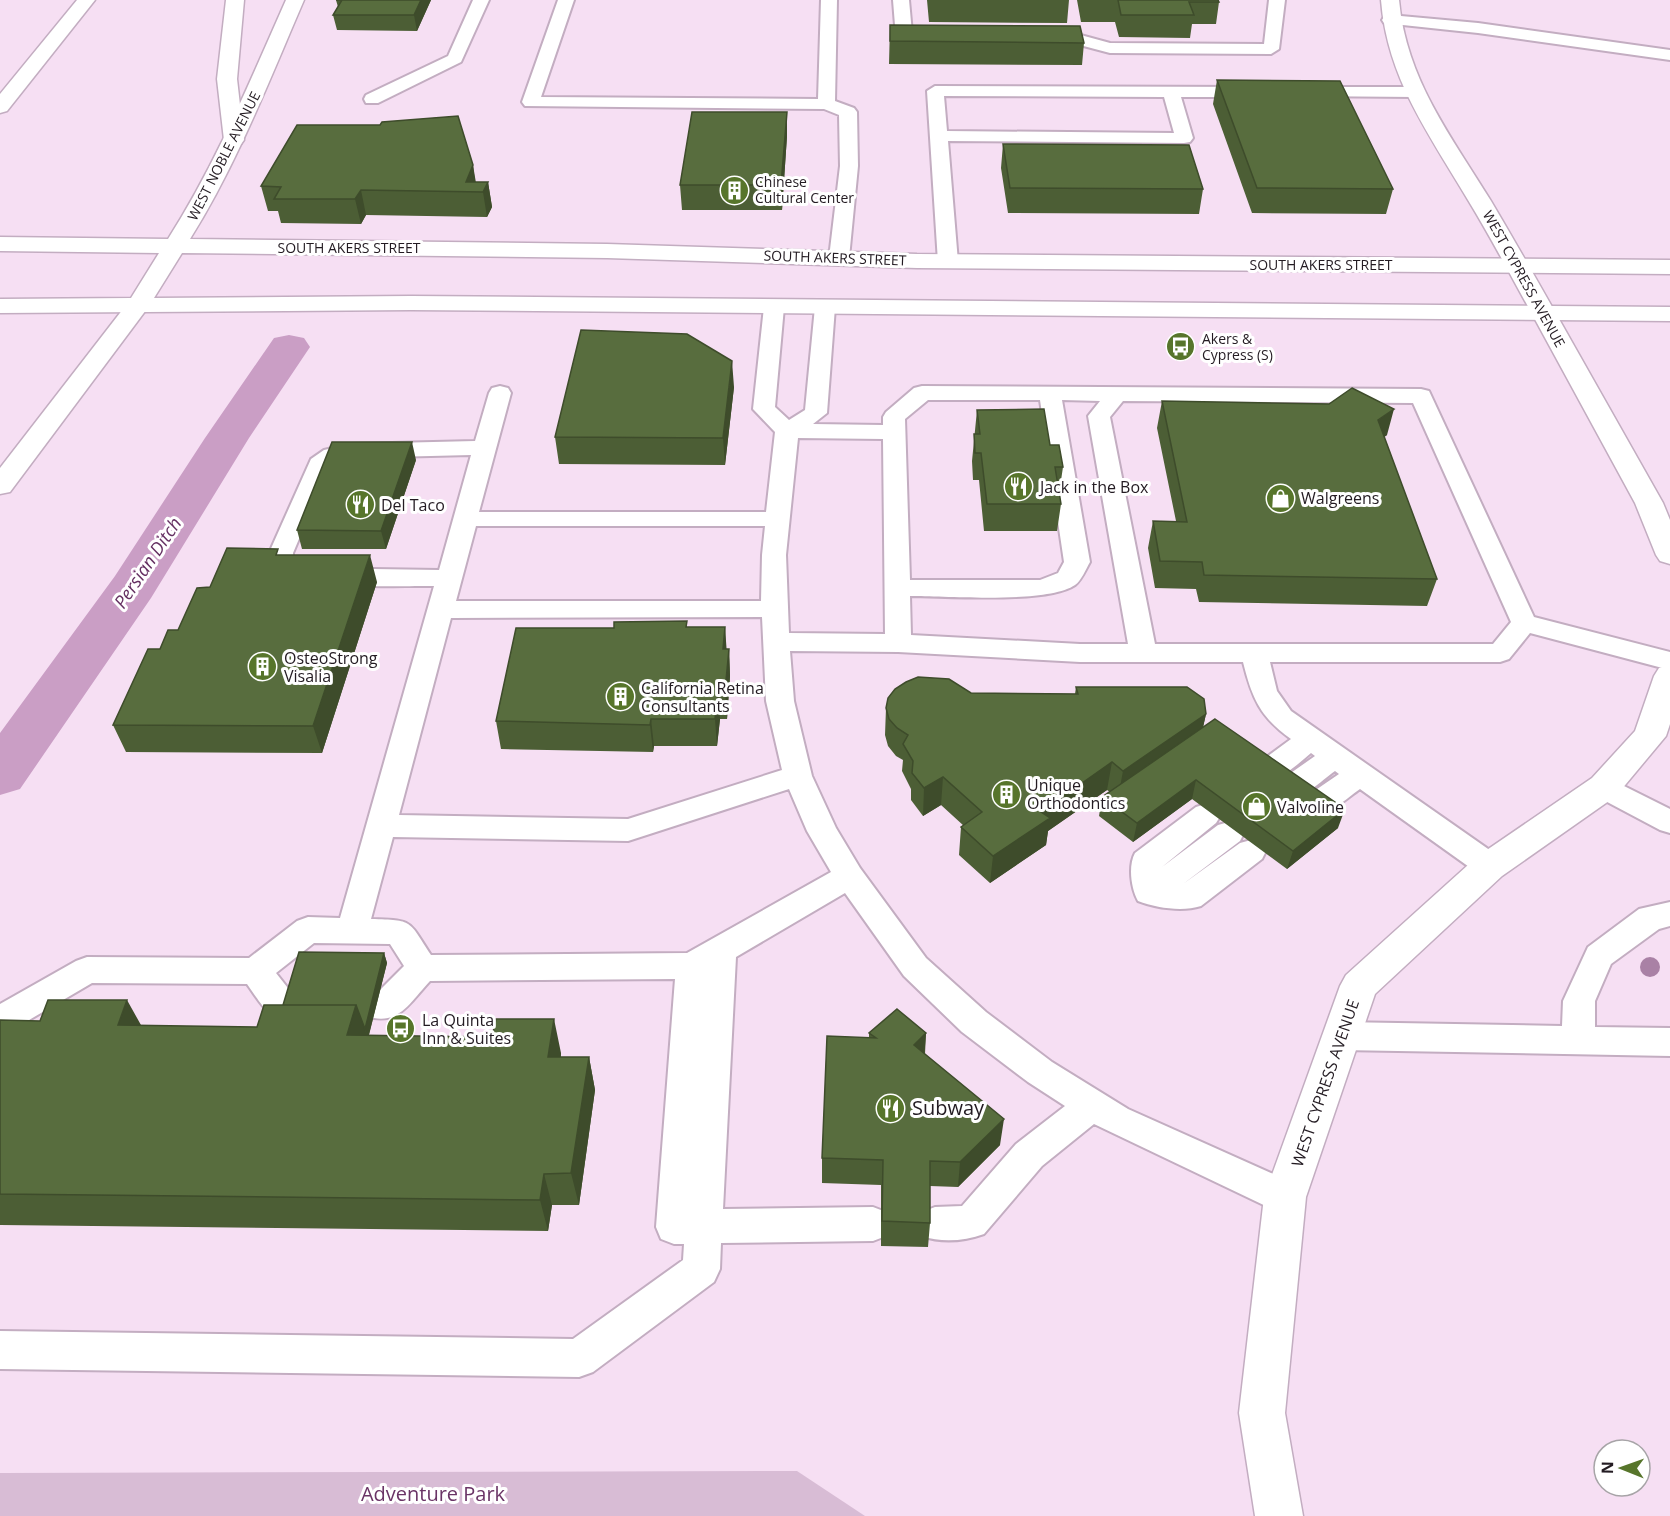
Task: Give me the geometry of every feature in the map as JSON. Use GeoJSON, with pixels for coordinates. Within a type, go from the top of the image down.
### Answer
{"type":"FeatureCollection","features":[{"type":"Feature","properties":{"kind":"main road"},"geometry":{"type":"LineString","coordinates":[[0,107],[86,0]]}},
{"type":"Feature","properties":{"kind":"main road"},"geometry":{"type":"LineString","coordinates":[[234,0],[227,79],[234,140]]}},
{"type":"Feature","properties":{"kind":"main road","name":"WEST NOBLE AVENUE"},"geometry":{"type":"LineString","coordinates":[[0,486],[138,305],[177,246],[234,140],[295,0]]}},
{"type":"Feature","properties":{"kind":"main road","name":"WEST CYPRESS AVENUE"},"geometry":{"type":"LineString","coordinates":[[1390,0],[1390,20],[1400,57],[1415,92],[1544,312],[1649,503],[1670,555]]}},
{"type":"Feature","properties":{"kind":"main road","name":"SOUTH AKERS STREET"},"geometry":{"type":"LineString","coordinates":[[0,244],[596,251],[948,262],[1670,267]]}},
{"type":"Feature","properties":{"kind":"main road"},"geometry":{"type":"LineString","coordinates":[[0,306],[422,303],[1670,314]]}},
{"type":"Feature","properties":{"kind":"main road","name":"WEST CYPRESS AVENUE"},"geometry":{"type":"LineString","coordinates":[[1279,1516],[1262,1413],[1285,1197],[1359,986],[1490,866],[1604,787],[1650,736],[1670,676]]}},
{"type":"Feature","properties":{"kind":"lane"},"geometry":{"type":"LineString","coordinates":[[372,99],[455,59],[481,0]]}},
{"type":"Feature","properties":{"kind":"lane"},"geometry":{"type":"LineString","coordinates":[[566,0],[531,102],[826,104],[848,112],[849,166],[839,258]]}},
{"type":"Feature","properties":{"kind":"lane"},"geometry":{"type":"LineString","coordinates":[[826,104],[829,0]]}},
{"type":"Feature","properties":{"kind":"lane"},"geometry":{"type":"LineString","coordinates":[[901,0],[904,38],[950,38]]}},
{"type":"Feature","properties":{"kind":"lane"},"geometry":{"type":"LineString","coordinates":[[1031,39],[1077,39],[1110,48],[1272,50],[1277,0]]}},
{"type":"Feature","properties":{"kind":"lane"},"geometry":{"type":"LineString","coordinates":[[1390,20],[1478,28],[1670,55]]}},
{"type":"Feature","properties":{"kind":"lane"},"geometry":{"type":"LineString","coordinates":[[948,262],[935,91],[1415,92]]}},
{"type":"Feature","properties":{"kind":"lane"},"geometry":{"type":"LineString","coordinates":[[939,136],[1184,138],[1171,92]]}},
{"type":"Feature","properties":{"kind":"lane"},"geometry":{"type":"LineString","coordinates":[[774,307],[764,409],[788,431],[894,432]]}},
{"type":"Feature","properties":{"kind":"lane"},"geometry":{"type":"LineString","coordinates":[[788,431],[816,413],[825,307]]}},
{"type":"Feature","properties":{"kind":"lane"},"geometry":{"type":"LineString","coordinates":[[352,931],[500,393]]}},
{"type":"Feature","properties":{"kind":"lane"},"geometry":{"type":"LineString","coordinates":[[898,643],[894,417],[922,393],[1421,396],[1524,623]]}},
{"type":"Feature","properties":{"kind":"lane"},"geometry":{"type":"LineString","coordinates":[[897,588],[1043,588],[1067,579],[1077,562],[1050,393]]}},
{"type":"Feature","properties":{"kind":"lane"},"geometry":{"type":"LineString","coordinates":[[1118,393],[1099,416],[1143,653]]}},
{"type":"Feature","properties":{"kind":"lane"},"geometry":{"type":"LineString","coordinates":[[788,431],[774,555],[774,609],[780,701],[798,776],[822,831],[849,876],[915,967],[974,1022],[1040,1072],[1116,1120],[1285,1197]]}},
{"type":"Feature","properties":{"kind":"lane"},"geometry":{"type":"LineString","coordinates":[[448,578],[308,576],[295,573],[280,565],[281,553],[319,464],[332,455],[350,451],[484,448]]}},
{"type":"Feature","properties":{"kind":"lane"},"geometry":{"type":"LineString","coordinates":[[465,519],[777,519]]}},
{"type":"Feature","properties":{"kind":"lane"},"geometry":{"type":"LineString","coordinates":[[440,610],[774,609]]}},
{"type":"Feature","properties":{"kind":"lane"},"geometry":{"type":"LineString","coordinates":[[776,642],[898,643],[1080,653],[1500,653],[1524,623]]}},
{"type":"Feature","properties":{"kind":"lane"},"geometry":{"type":"LineString","coordinates":[[1524,623],[1670,661]]}},
{"type":"Feature","properties":{"kind":"lane"},"geometry":{"type":"LineString","coordinates":[[1254,654],[1264,692],[1281,718],[1490,866]]}},
{"type":"Feature","properties":{"kind":"lane"},"geometry":{"type":"LineString","coordinates":[[1267,771],[1311,739]]}},
{"type":"Feature","properties":{"kind":"lane"},"geometry":{"type":"LineString","coordinates":[[1288,790],[1335,756]]}},
{"type":"Feature","properties":{"kind":"lane"},"geometry":{"type":"LineString","coordinates":[[1314,806],[1360,774]]}},
{"type":"Feature","properties":{"kind":"lane"},"geometry":{"type":"LineString","coordinates":[[380,826],[628,830],[798,776]]}},
{"type":"Feature","properties":{"kind":"lane"},"geometry":{"type":"LineString","coordinates":[[1604,787],[1670,822]]}},
{"type":"Feature","properties":{"kind":"lane"},"geometry":{"type":"LineString","coordinates":[[1229,833],[1190,897],[1149,893],[1146,861],[1229,833]]}},
{"type":"Feature","properties":{"kind":"lane"},"geometry":{"type":"LineString","coordinates":[[378,1006],[386,1006],[422,968],[706,958],[849,876]]}},
{"type":"Feature","properties":{"kind":"lane"},"geometry":{"type":"LineString","coordinates":[[1578,1042],[1579,1001],[1599,956],[1650,918],[1670,914]]}},
{"type":"Feature","properties":{"kind":"lane"},"geometry":{"type":"LineString","coordinates":[[0,1020],[87,970],[255,971],[308,930],[399,932],[422,968]]}},
{"type":"Feature","properties":{"kind":"lane"},"geometry":{"type":"LineString","coordinates":[[0,1350],[579,1358],[700,1269],[703,1227],[706,958]]}},
{"type":"Feature","properties":{"kind":"lane"},"geometry":{"type":"LineString","coordinates":[[255,971],[282,1005],[289,1005]]}},
{"type":"Feature","properties":{"kind":"lane"},"geometry":{"type":"LineString","coordinates":[[1341,1036],[1670,1042]]}},
{"type":"Feature","properties":{"kind":"lane"},"geometry":{"type":"LineString","coordinates":[[936,1224],[971,1222],[1029,1155],[1092,1105]]}},
{"type":"Feature","properties":{"kind":"lane"},"geometry":{"type":"LineString","coordinates":[[703,1227],[873,1224]]}},
{"type":"Feature","properties":{"kind":"green space","name":"Adventure Park"},"geometry":{"type":"Polygon","coordinates":[[[797,1471],[865,1516],[0,1516],[0,1473],[797,1471]]]}},
{"type":"Feature","properties":{"kind":"building"},"geometry":{"type":"Polygon","coordinates":[[[342,0],[421,0],[414,15],[333,15],[342,0]]]}},
{"type":"Feature","properties":{"kind":"building"},"geometry":{"type":"Polygon","coordinates":[[[1118,0],[1218,0],[1219,2],[1189,2],[1194,15],[1121,15],[1118,0]]]}},
{"type":"Feature","properties":{"kind":"building"},"geometry":{"type":"Polygon","coordinates":[[[890,25],[1080,26],[1084,43],[890,41],[890,25]]]}},
{"type":"Feature","properties":{"kind":"building"},"geometry":{"type":"Polygon","coordinates":[[[1217,80],[1340,81],[1393,189],[1257,188],[1217,80]]]}},
{"type":"Feature","properties":{"kind":"building","name":"Chinese Cultural Center"},"geometry":{"type":"Polygon","coordinates":[[[692,112],[787,112],[781,185],[680,185],[692,112]]]}},
{"type":"Feature","properties":{"kind":"building"},"geometry":{"type":"Polygon","coordinates":[[[458,116],[473,165],[466,182],[488,182],[483,192],[361,190],[355,199],[274,199],[281,187],[261,186],[297,125],[380,125],[382,122],[458,116]]]}},
{"type":"Feature","properties":{"kind":"building"},"geometry":{"type":"Polygon","coordinates":[[[1003,144],[1189,145],[1203,189],[1010,188],[1003,144]]]}},
{"type":"Feature","properties":{"kind":"building"},"geometry":{"type":"Polygon","coordinates":[[[581,330],[687,334],[732,361],[723,438],[555,437],[581,330]]]}},
{"type":"Feature","properties":{"kind":"building","name":"Walgreens"},"geometry":{"type":"Polygon","coordinates":[[[1352,388],[1394,409],[1378,420],[1437,579],[1204,575],[1202,562],[1160,561],[1153,521],[1187,522],[1162,401],[1329,404],[1352,388]]]}},
{"type":"Feature","properties":{"kind":"building","name":"Jack in the Box"},"geometry":{"type":"Polygon","coordinates":[[[1044,409],[1050,445],[1059,445],[1063,467],[1055,467],[1061,504],[987,504],[981,453],[975,453],[974,434],[980,434],[977,410],[1044,409]]]}},
{"type":"Feature","properties":{"kind":"building","name":"Del Taco"},"geometry":{"type":"Polygon","coordinates":[[[332,442],[412,442],[381,531],[297,530],[332,442]]]}},
{"type":"Feature","properties":{"kind":"building","name":"OsteoStrong Visalia"},"geometry":{"type":"Polygon","coordinates":[[[227,548],[278,549],[276,555],[370,555],[313,726],[113,725],[148,649],[160,649],[168,630],[178,630],[197,588],[210,587],[227,548]]]}},
{"type":"Feature","properties":{"kind":"building","name":"California Retina Consultants"},"geometry":{"type":"Polygon","coordinates":[[[687,621],[686,627],[725,627],[723,649],[729,649],[725,691],[718,691],[715,719],[651,719],[650,725],[496,721],[516,628],[614,628],[614,622],[687,621]]]}},
{"type":"Feature","properties":{"kind":"building","name":"Unique Orthodontics"},"geometry":{"type":"Polygon","coordinates":[[[918,677],[949,679],[971,693],[1078,694],[1076,687],[1187,687],[1204,699],[1206,714],[1123,771],[1112,762],[1041,812],[1050,818],[993,856],[961,827],[982,812],[943,777],[924,788],[912,773],[913,761],[903,744],[908,735],[889,719],[886,708],[888,698],[895,689],[918,677]]]}},
{"type":"Feature","properties":{"kind":"building","name":"Valvoline"},"geometry":{"type":"Polygon","coordinates":[[[1215,719],[1345,809],[1293,851],[1196,780],[1137,823],[1102,797],[1215,719]]]}},
{"type":"Feature","properties":{"kind":"building"},"geometry":{"type":"Polygon","coordinates":[[[299,952],[384,953],[365,1029],[356,1005],[283,1005],[299,952]]]}},
{"type":"Feature","properties":{"kind":"building"},"geometry":{"type":"Polygon","coordinates":[[[48,1000],[127,1000],[118,1025],[257,1027],[264,1005],[356,1005],[347,1035],[492,1037],[496,1019],[554,1019],[548,1057],[589,1057],[571,1173],[544,1174],[540,1200],[0,1194],[0,1020],[40,1021],[48,1000]]]}},
{"type":"Feature","properties":{"kind":"building","name":"Subway"},"geometry":{"type":"Polygon","coordinates":[[[897,1009],[926,1033],[914,1045],[1004,1119],[960,1162],[930,1161],[930,1223],[882,1221],[883,1160],[822,1158],[827,1036],[876,1038],[869,1033],[897,1009]]]}},
{"type":"Feature","properties":{"kind":"waterway","name":"Persian Ditch"},"geometry":{"type":"LineString","coordinates":[[0,775],[133,587],[227,438],[289,347]]}},
{"type":"Feature","properties":{"kind":"place","name":"Chinese Cultural Center"},"geometry":{"type":"Point","coordinates":[734,190]}},
{"type":"Feature","properties":{"kind":"place","name":"Akers & Cypress (S)"},"geometry":{"type":"Point","coordinates":[1181,347]}},
{"type":"Feature","properties":{"kind":"place","name":"Jack in the Box"},"geometry":{"type":"Point","coordinates":[1019,487]}},
{"type":"Feature","properties":{"kind":"place","name":"Walgreens"},"geometry":{"type":"Point","coordinates":[1280,498]}},
{"type":"Feature","properties":{"kind":"place","name":"Del Taco"},"geometry":{"type":"Point","coordinates":[360,505]}},
{"type":"Feature","properties":{"kind":"place","name":"OsteoStrong Visalia"},"geometry":{"type":"Point","coordinates":[263,667]}},
{"type":"Feature","properties":{"kind":"place","name":"California Retina Consultants"},"geometry":{"type":"Point","coordinates":[620,697]}},
{"type":"Feature","properties":{"kind":"place","name":"Unique Orthodontics"},"geometry":{"type":"Point","coordinates":[1006,794]}},
{"type":"Feature","properties":{"kind":"place","name":"Valvoline"},"geometry":{"type":"Point","coordinates":[1256,807]}},
{"type":"Feature","properties":{"kind":"place","name":"La Quinta Inn & Suites"},"geometry":{"type":"Point","coordinates":[401,1029]}},
{"type":"Feature","properties":{"kind":"place","name":"Subway"},"geometry":{"type":"Point","coordinates":[891,1108]}}]}
